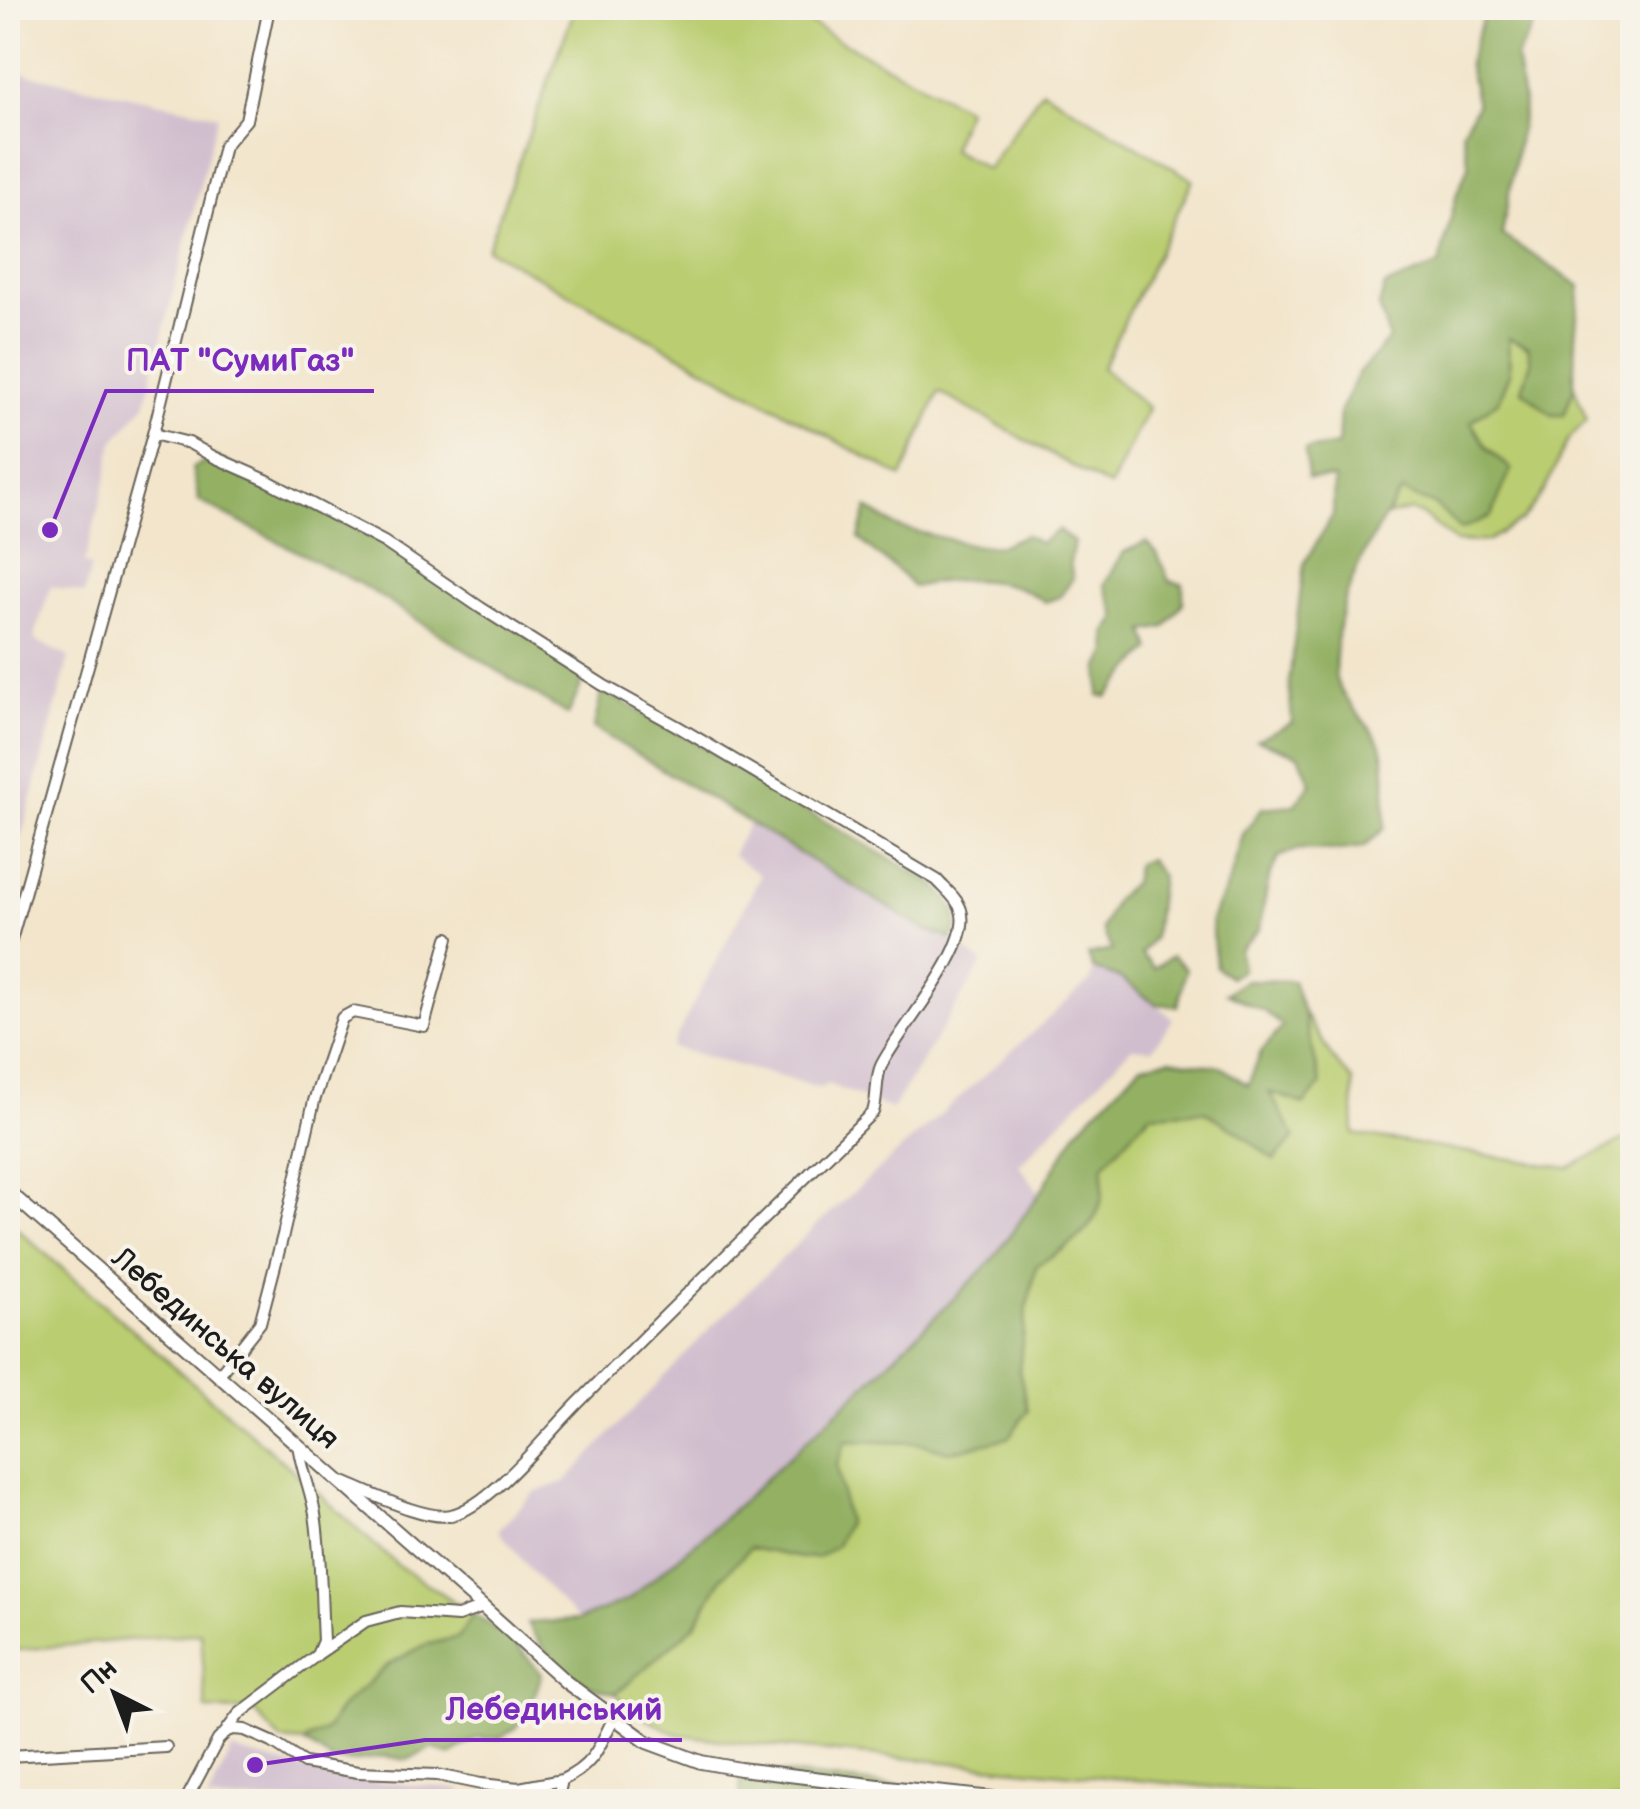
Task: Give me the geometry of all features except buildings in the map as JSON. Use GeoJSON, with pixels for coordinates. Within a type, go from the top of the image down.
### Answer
{"type":"FeatureCollection","features":[{"type":"Feature","properties":{"kind":"street"},"geometry":{"type":"LineString","coordinates":[[8,951],[154,434],[224,146],[246,120],[269,8]]}},
{"type":"Feature","properties":{"kind":"street"},"geometry":{"type":"LineString","coordinates":[[154,434],[189,443],[384,542],[603,685],[937,880],[960,906],[964,924],[933,986],[879,1069],[873,1112],[502,1482],[475,1505],[450,1516],[402,1506],[340,1481]]}},
{"type":"Feature","properties":{"kind":"street"},"geometry":{"type":"LineString","coordinates":[[218,1376],[260,1324],[314,1101],[342,1018],[352,1012],[424,1026],[448,938]]}},
{"type":"Feature","properties":{"kind":"street","name":"Лебединська вулиця"},"geometry":{"type":"LineString","coordinates":[[8,1191],[566,1682],[646,1742],[716,1766],[1032,1802]]}},
{"type":"Feature","properties":{"kind":"street"},"geometry":{"type":"LineString","coordinates":[[298,1443],[316,1518],[323,1640],[317,1655]]}},
{"type":"Feature","properties":{"kind":"street"},"geometry":{"type":"LineString","coordinates":[[186,1802],[218,1740],[239,1714],[366,1621],[400,1612],[458,1616],[484,1607]]}},
{"type":"Feature","properties":{"kind":"street"},"geometry":{"type":"LineString","coordinates":[[227,1731],[245,1730],[304,1763],[358,1772],[437,1775],[520,1788],[562,1780],[580,1772],[613,1719]]}},
{"type":"Feature","properties":{"kind":"street"},"geometry":{"type":"LineString","coordinates":[[8,1756],[166,1747]]}},
{"type":"Feature","properties":{"kind":"street"},"geometry":{"type":"LineString","coordinates":[[557,1802],[562,1780]]}},
{"type":"Feature","properties":{"kind":"street"},"geometry":{"type":"LineString","coordinates":[[503,1802],[520,1788]]}},
{"type":"Feature","properties":{"kind":"shaded area"},"geometry":{"type":"Polygon","coordinates":[[[8,70],[218,115],[145,404],[113,443],[84,564],[91,566],[84,594],[51,586],[37,628],[34,640],[69,657],[8,888],[8,70]]]}},
{"type":"Feature","properties":{"kind":"shaded area"},"geometry":{"type":"Polygon","coordinates":[[[749,823],[924,929],[951,939],[983,963],[892,1109],[827,1084],[820,1088],[671,1047],[761,875],[732,855],[749,823]]]}},
{"type":"Feature","properties":{"kind":"shaded area"},"geometry":{"type":"Polygon","coordinates":[[[1093,969],[1120,978],[1173,1019],[1152,1049],[1132,1047],[1019,1165],[1040,1193],[991,1262],[721,1521],[628,1600],[578,1620],[498,1530],[534,1493],[566,1481],[710,1328],[821,1221],[1091,980],[1093,969]]]}},
{"type":"Feature","properties":{"kind":"shaded area"},"geometry":{"type":"Polygon","coordinates":[[[232,1750],[340,1779],[461,1789],[455,1802],[207,1801],[232,1750]]]}},
{"type":"Feature","properties":{"kind":"green space"},"geometry":{"type":"Polygon","coordinates":[[[575,8],[786,8],[967,109],[951,149],[987,169],[1042,90],[1193,180],[1102,368],[1148,408],[1110,487],[939,392],[902,477],[487,249],[575,8]]]}},
{"type":"Feature","properties":{"kind":"green space"},"geometry":{"type":"Polygon","coordinates":[[[1486,8],[1543,8],[1516,58],[1524,107],[1502,235],[1580,286],[1574,387],[1564,415],[1552,415],[1522,390],[1531,362],[1528,347],[1508,338],[1510,373],[1499,400],[1471,422],[1486,447],[1511,469],[1491,516],[1461,529],[1435,505],[1401,492],[1377,530],[1342,611],[1335,673],[1339,686],[1383,750],[1385,828],[1364,847],[1299,849],[1278,857],[1269,878],[1259,930],[1239,950],[1242,970],[1230,977],[1216,967],[1211,920],[1230,879],[1243,834],[1262,808],[1294,805],[1311,784],[1299,755],[1257,740],[1292,723],[1289,682],[1304,564],[1333,515],[1334,479],[1308,478],[1305,450],[1338,445],[1340,411],[1358,374],[1389,339],[1379,306],[1385,286],[1439,265],[1457,193],[1469,165],[1462,131],[1477,105],[1468,63],[1486,8]]]}},
{"type":"Feature","properties":{"kind":"green space"},"geometry":{"type":"Polygon","coordinates":[[[1508,337],[1528,347],[1531,362],[1522,390],[1552,414],[1564,415],[1574,387],[1587,420],[1568,440],[1544,491],[1522,520],[1487,541],[1456,542],[1424,516],[1410,510],[1386,516],[1401,491],[1435,505],[1461,528],[1511,470],[1486,447],[1471,422],[1499,400],[1510,373],[1508,337]]]}},
{"type":"Feature","properties":{"kind":"green space"},"geometry":{"type":"Polygon","coordinates":[[[214,457],[384,542],[586,674],[568,715],[362,585],[199,501],[192,468],[214,457]]]}},
{"type":"Feature","properties":{"kind":"green space"},"geometry":{"type":"Polygon","coordinates":[[[867,508],[897,527],[977,546],[1002,545],[1025,535],[1040,543],[1058,530],[1074,542],[1070,563],[1073,578],[1060,597],[1045,602],[1017,587],[978,580],[913,587],[859,538],[867,508]]]}},
{"type":"Feature","properties":{"kind":"green space"},"geometry":{"type":"Polygon","coordinates":[[[1146,542],[1157,553],[1169,581],[1183,584],[1183,603],[1165,627],[1145,631],[1151,650],[1107,697],[1099,696],[1100,667],[1108,651],[1106,633],[1117,618],[1104,584],[1124,552],[1146,542]]]}},
{"type":"Feature","properties":{"kind":"green space"},"geometry":{"type":"Polygon","coordinates":[[[602,690],[933,883],[957,916],[951,939],[924,929],[594,728],[602,690]]]}},
{"type":"Feature","properties":{"kind":"green space"},"geometry":{"type":"Polygon","coordinates":[[[1149,859],[1161,876],[1154,937],[1141,954],[1154,968],[1172,956],[1186,969],[1178,1006],[1156,1004],[1120,978],[1093,969],[1088,955],[1112,950],[1102,929],[1115,900],[1133,883],[1136,865],[1149,859]]]}},
{"type":"Feature","properties":{"kind":"green space"},"geometry":{"type":"Polygon","coordinates":[[[1246,980],[1293,981],[1303,1011],[1321,1085],[1304,1104],[1269,1092],[1295,1137],[1274,1160],[1204,1111],[1150,1114],[1103,1165],[1102,1197],[1094,1219],[1068,1246],[1037,1265],[1019,1369],[1028,1411],[1008,1438],[949,1452],[919,1443],[846,1441],[837,1465],[847,1523],[836,1546],[818,1557],[801,1558],[750,1548],[722,1577],[695,1625],[616,1693],[575,1677],[553,1659],[527,1623],[578,1620],[628,1600],[721,1521],[991,1262],[1040,1193],[1078,1129],[1141,1065],[1170,1059],[1221,1067],[1248,1085],[1261,1052],[1283,1026],[1264,1011],[1226,993],[1246,980]]]}},
{"type":"Feature","properties":{"kind":"green space"},"geometry":{"type":"Polygon","coordinates":[[[1303,1011],[1333,1059],[1353,1081],[1354,1134],[1568,1168],[1632,1136],[1632,1801],[1339,1799],[742,1743],[677,1734],[630,1711],[616,1693],[695,1625],[722,1577],[750,1548],[801,1558],[847,1523],[837,1465],[846,1440],[919,1443],[949,1452],[1028,1411],[1019,1369],[1037,1264],[1069,1246],[1094,1220],[1102,1197],[1103,1165],[1150,1114],[1204,1111],[1274,1159],[1268,1091],[1321,1085],[1303,1011]]]}},
{"type":"Feature","properties":{"kind":"green space"},"geometry":{"type":"Polygon","coordinates":[[[8,1221],[396,1564],[473,1614],[459,1637],[425,1645],[389,1664],[340,1708],[328,1729],[304,1742],[280,1740],[254,1711],[206,1710],[201,1633],[8,1651],[8,1221]]]}},
{"type":"Feature","properties":{"kind":"green space"},"geometry":{"type":"Polygon","coordinates":[[[473,1614],[511,1639],[542,1674],[531,1706],[515,1728],[500,1738],[477,1738],[450,1755],[433,1748],[407,1760],[385,1756],[352,1762],[331,1760],[304,1742],[327,1729],[340,1708],[389,1664],[425,1645],[459,1637],[473,1614]]]}},
{"type":"Feature","properties":{"kind":"green space"},"geometry":{"type":"Polygon","coordinates":[[[740,1769],[1031,1801],[741,1801],[740,1769]]]}},
{"type":"Feature","properties":{"kind":"place","name":"ПАТ \"СумиГаз\""},"geometry":{"type":"Point","coordinates":[50,530]}},
{"type":"Feature","properties":{"kind":"place","name":"Лебединський"},"geometry":{"type":"Point","coordinates":[255,1765]}}]}
